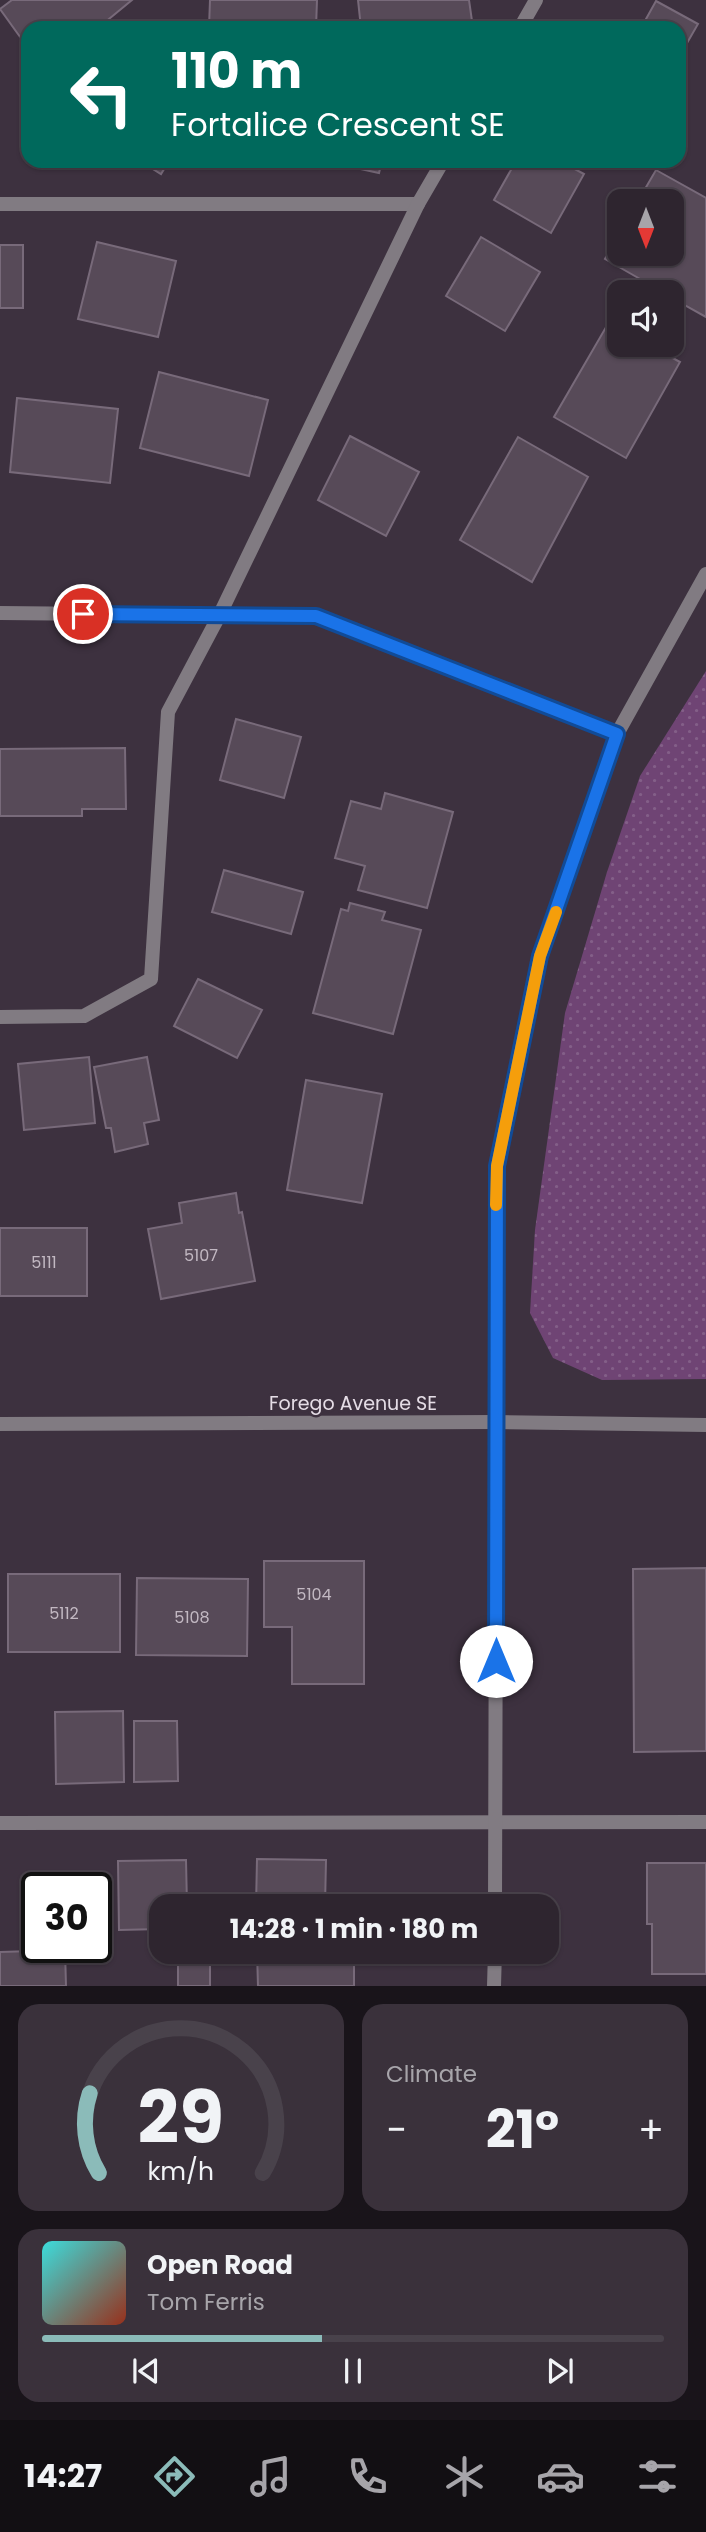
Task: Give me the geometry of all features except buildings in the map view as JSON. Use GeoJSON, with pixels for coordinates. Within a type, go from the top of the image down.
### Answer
{"type":"FeatureCollection","features":[{"type":"Feature","properties":{"kind":"street"},"geometry":{"type":"LineString","coordinates":[[524,21],[536,0]]}},
{"type":"Feature","properties":{"kind":"street"},"geometry":{"type":"LineString","coordinates":[[0,1017],[84,1017],[151,979],[168,712],[220,614],[418,204],[439,168]]}},
{"type":"Feature","properties":{"kind":"street"},"geometry":{"type":"LineString","coordinates":[[0,204],[418,204]]}},
{"type":"Feature","properties":{"kind":"street"},"geometry":{"type":"LineString","coordinates":[[495,1894],[497,1166],[540,956],[617,734],[706,574]]}},
{"type":"Feature","properties":{"kind":"street"},"geometry":{"type":"LineString","coordinates":[[0,613],[316,616],[617,734]]}},
{"type":"Feature","properties":{"kind":"street","name":"Forego Avenue SE"},"geometry":{"type":"LineString","coordinates":[[0,1424],[496,1422],[706,1425]]}},
{"type":"Feature","properties":{"kind":"street"},"geometry":{"type":"LineString","coordinates":[[0,1823],[706,1822]]}},
{"type":"Feature","properties":{"kind":"street"},"geometry":{"type":"LineString","coordinates":[[494,1986],[495,1964]]}},
{"type":"Feature","properties":{"kind":"shaded area"},"geometry":{"type":"Polygon","coordinates":[[[706,671],[706,1379],[602,1380],[553,1358],[530,1313],[535,1230],[565,1013],[607,872],[640,776],[706,671]]]}},
{"type":"Feature","properties":{"kind":"slow traffic"},"geometry":{"type":"LineString","coordinates":[[496,1205],[497,1166],[540,956],[556,912]]}},
{"type":"Feature","properties":{"kind":"route"},"geometry":{"type":"LineString","coordinates":[[83,614],[316,616],[617,734],[540,956],[497,1166],[496,1661]]}}]}
